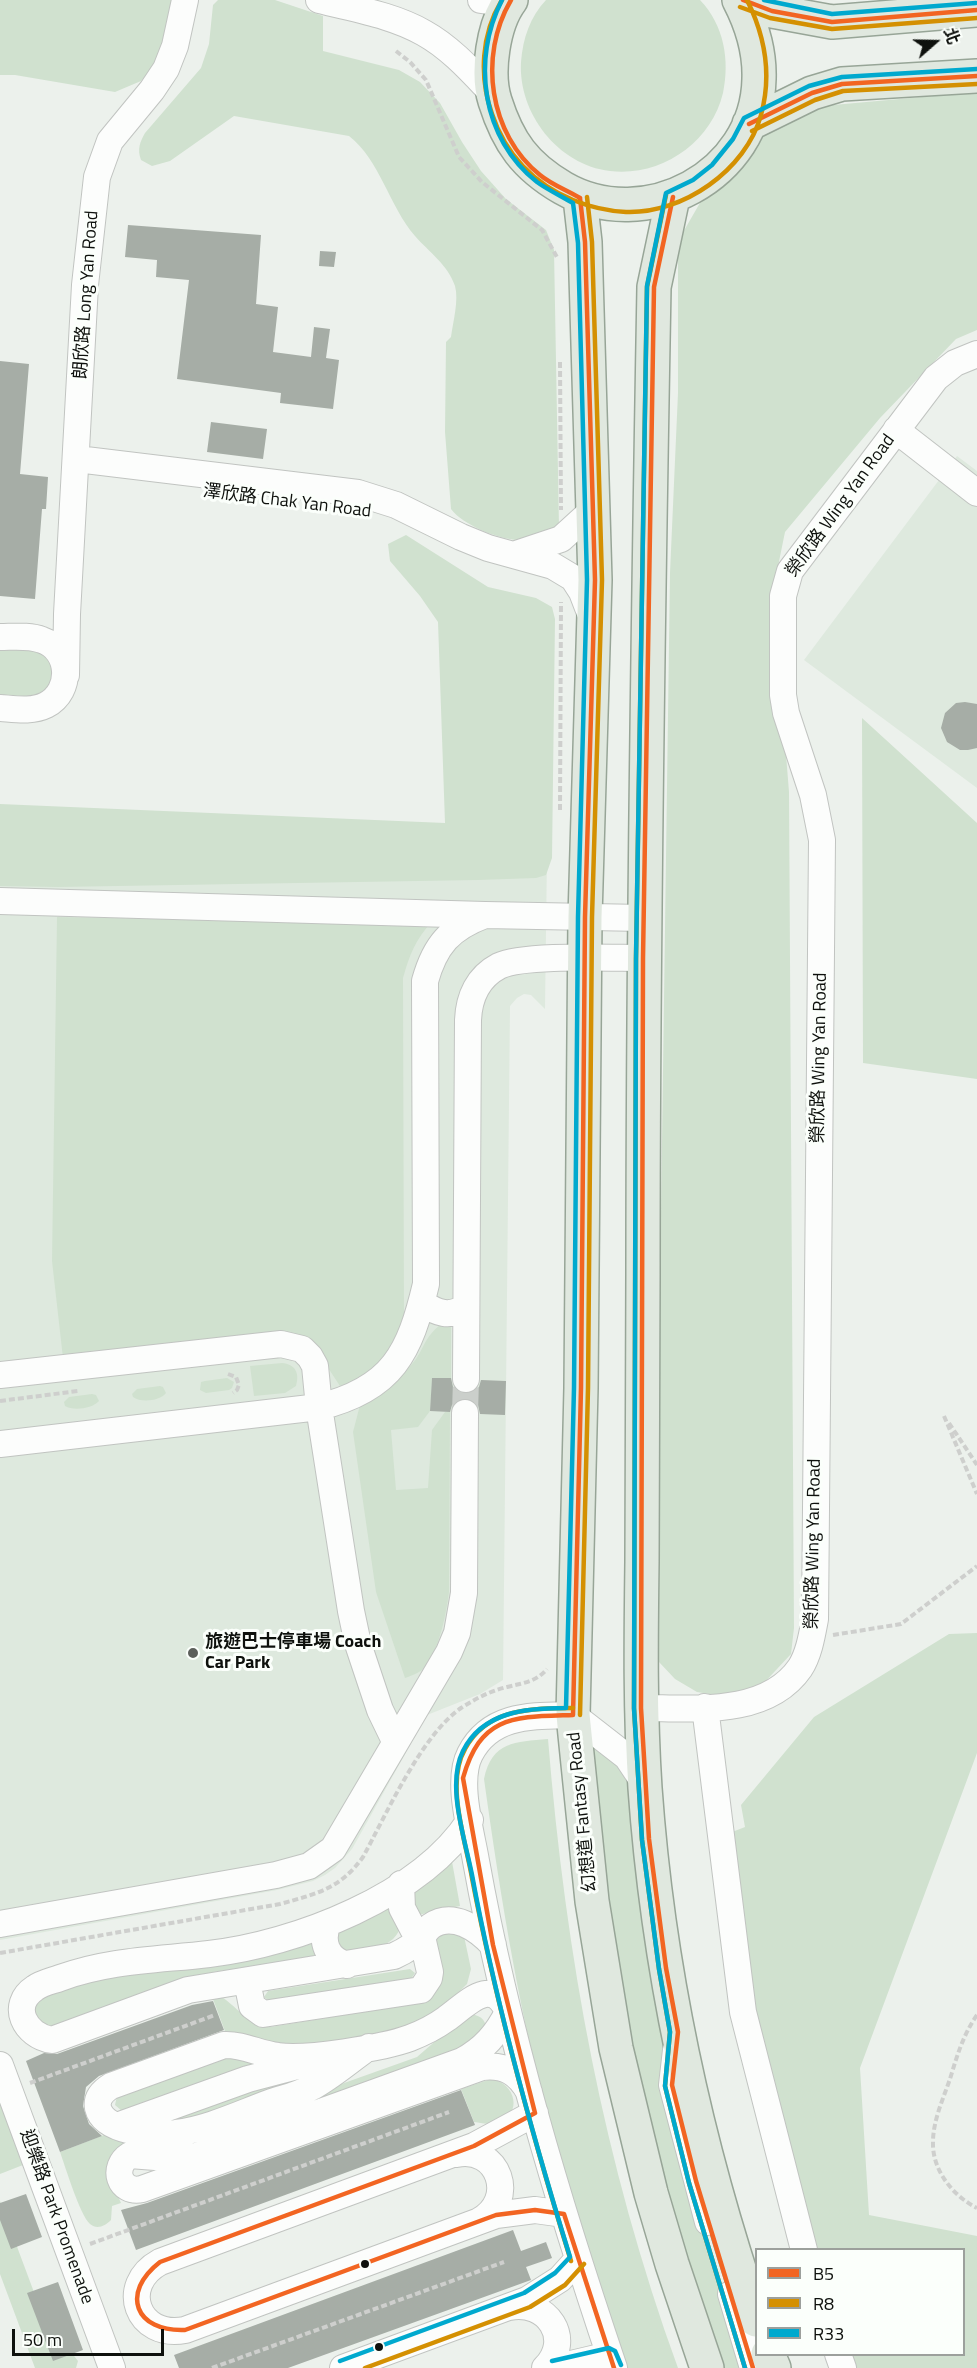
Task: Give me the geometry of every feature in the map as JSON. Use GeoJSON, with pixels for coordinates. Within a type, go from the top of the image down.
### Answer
{"type":"FeatureCollection","features":[{"type":"Feature","properties":{"kind":"main road"},"geometry":{"type":"LineString","coordinates":[[500,1],[491,63],[493,94],[502,125],[518,152],[540,175],[580,198],[607,205],[649,204],[674,197],[696,186],[717,170],[739,142],[749,124],[759,79],[757,48],[741,0]]}},
{"type":"Feature","properties":{"kind":"main road"},"geometry":{"type":"LineString","coordinates":[[741,0],[772,11],[832,22],[977,10]]}},
{"type":"Feature","properties":{"kind":"main road"},"geometry":{"type":"LineString","coordinates":[[749,124],[812,93],[842,84],[977,76]]}},
{"type":"Feature","properties":{"kind":"main road"},"geometry":{"type":"LineString","coordinates":[[674,197],[654,287],[643,918],[641,1708],[645,1785],[657,1903],[678,2032],[702,2142],[732,2250],[755,2317]]}},
{"type":"Feature","properties":{"kind":"main road","name":"幻想道 Fantasy Road"},"geometry":{"type":"LineString","coordinates":[[580,198],[585,242],[595,508],[594,623],[584,958],[581,1388],[573,1715],[592,1901],[616,2048],[654,2203],[707,2368]]}},
{"type":"Feature","properties":{"kind":"street","name":"朗欣路 Long Yan Road"},"geometry":{"type":"LineString","coordinates":[[66,675],[67,614],[85,285],[98,177],[110,141],[152,90],[165,69],[175,46],[185,0]]}},
{"type":"Feature","properties":{"kind":"street"},"geometry":{"type":"LineString","coordinates":[[319,0],[389,18],[425,33],[465,65],[493,94]]}},
{"type":"Feature","properties":{"kind":"street","name":"榮欣路 Wing Yan Road"},"geometry":{"type":"LineString","coordinates":[[641,1708],[737,1706],[762,1697],[784,1685],[801,1667],[812,1638],[815,1619],[822,840],[813,795],[786,713],[783,695],[783,596],[790,571],[944,370],[977,354]]}},
{"type":"Feature","properties":{"kind":"street"},"geometry":{"type":"LineString","coordinates":[[896,430],[977,494]]}},
{"type":"Feature","properties":{"kind":"street","name":"澤欣路 Chak Yan Road"},"geometry":{"type":"LineString","coordinates":[[77,459],[358,493],[396,505],[479,544],[553,566],[573,578],[582,592],[594,623]]}},
{"type":"Feature","properties":{"kind":"street"},"geometry":{"type":"LineString","coordinates":[[516,554],[561,539],[595,508]]}},
{"type":"Feature","properties":{"kind":"street"},"geometry":{"type":"LineString","coordinates":[[28,638],[48,633],[62,622],[67,614]]}},
{"type":"Feature","properties":{"kind":"street"},"geometry":{"type":"LineString","coordinates":[[0,637],[43,640],[62,656],[66,675],[59,694],[43,707],[0,708]]}},
{"type":"Feature","properties":{"kind":"street"},"geometry":{"type":"LineString","coordinates":[[0,901],[643,918]]}},
{"type":"Feature","properties":{"kind":"street"},"geometry":{"type":"LineString","coordinates":[[0,1444],[319,1407],[341,1402],[361,1393],[395,1364],[416,1324],[426,1284],[425,981],[430,963],[439,946],[452,932],[485,915]]}},
{"type":"Feature","properties":{"kind":"street"},"geometry":{"type":"LineString","coordinates":[[466,1379],[470,999],[481,981],[500,966],[512,962],[584,958],[643,958]]}},
{"type":"Feature","properties":{"kind":"street"},"geometry":{"type":"LineString","coordinates":[[422,1303],[444,1314],[466,1307]]}},
{"type":"Feature","properties":{"kind":"street"},"geometry":{"type":"LineString","coordinates":[[0,1375],[269,1346],[292,1345],[310,1357],[315,1366],[319,1407],[358,1644],[372,1689],[395,1741]]}},
{"type":"Feature","properties":{"kind":"street"},"geometry":{"type":"LineString","coordinates":[[0,1924],[276,1875],[309,1866],[326,1856],[339,1841],[395,1741],[449,1652],[462,1613],[465,1413]]}},
{"type":"Feature","properties":{"kind":"street"},"geometry":{"type":"LineString","coordinates":[[705,1707],[743,2012],[803,2248]]}},
{"type":"Feature","properties":{"kind":"street"},"geometry":{"type":"LineString","coordinates":[[554,2368],[611,2361],[564,2214],[508,2012],[493,1945],[463,1778],[470,1754],[484,1734],[494,1727],[517,1718],[573,1715],[627,1758],[645,1785]]}},
{"type":"Feature","properties":{"kind":"street"},"geometry":{"type":"LineString","coordinates":[[470,1820],[444,1854],[363,1907],[328,1923],[273,1942],[241,1949],[121,1962],[67,1975],[33,1989],[23,2004],[22,2013],[28,2029],[35,2035],[52,2040],[189,1990],[394,1956],[414,1945],[428,1928],[435,1924],[452,1921],[469,1926],[493,1945]]}},
{"type":"Feature","properties":{"kind":"street"},"geometry":{"type":"LineString","coordinates":[[247,1981],[252,2006],[263,2014],[416,1992],[426,1985],[430,1972],[422,1937],[413,1929],[402,1908],[401,1884]]}},
{"type":"Feature","properties":{"kind":"street"},"geometry":{"type":"LineString","coordinates":[[328,1923],[324,1938],[325,1946],[333,1958],[347,1965]]}},
{"type":"Feature","properties":{"kind":"street"},"geometry":{"type":"LineString","coordinates":[[369,2047],[248,2079],[117,2126],[103,2118],[99,2111],[98,2103],[104,2090],[216,2048],[233,2045],[264,2054],[289,2057],[369,2047],[393,2044],[423,2033],[482,1994],[489,1994],[501,2000],[508,2012]]}},
{"type":"Feature","properties":{"kind":"street"},"geometry":{"type":"LineString","coordinates":[[508,2012],[498,2030],[485,2046],[462,2061],[203,2154],[168,2158],[130,2155],[121,2163],[118,2175],[130,2189],[142,2189],[482,2067],[502,2067],[518,2076],[532,2103]]}},
{"type":"Feature","properties":{"kind":"street"},"geometry":{"type":"LineString","coordinates":[[678,2032],[672,2085],[696,2181],[753,2368]]}},
{"type":"Feature","properties":{"kind":"street","name":"迎樂路 Park Promenade"},"geometry":{"type":"LineString","coordinates":[[0,2065],[112,2368]]}},
{"type":"Feature","properties":{"kind":"street"},"geometry":{"type":"LineString","coordinates":[[532,2103],[495,2137],[160,2262],[143,2274],[138,2283],[137,2303],[147,2322],[155,2328],[165,2331],[185,2330],[477,2222],[515,2211],[535,2210],[564,2214]]}},
{"type":"Feature","properties":{"kind":"street"},"geometry":{"type":"LineString","coordinates":[[453,2154],[473,2153],[482,2157],[497,2171],[501,2191],[499,2201],[487,2217],[477,2222]]}},
{"type":"Feature","properties":{"kind":"street"},"geometry":{"type":"LineString","coordinates":[[343,2368],[509,2307],[544,2291],[560,2279],[579,2259]]}},
{"type":"Feature","properties":{"kind":"street"},"geometry":{"type":"LineString","coordinates":[[509,2307],[529,2306],[547,2316],[553,2324],[557,2344],[555,2354],[545,2368]]}},
{"type":"Feature","properties":{"kind":"path"},"geometry":{"type":"LineString","coordinates":[[396,51],[426,80],[459,157],[482,182]]}},
{"type":"Feature","properties":{"kind":"path"},"geometry":{"type":"LineString","coordinates":[[227,1374],[236,1377],[238,1381],[237,1389],[230,1395]]}},
{"type":"Feature","properties":{"kind":"path"},"geometry":{"type":"LineString","coordinates":[[0,1401],[80,1391]]}},
{"type":"Feature","properties":{"kind":"path"},"geometry":{"type":"LineString","coordinates":[[977,1464],[944,1416],[977,1494]]}},
{"type":"Feature","properties":{"kind":"path"},"geometry":{"type":"LineString","coordinates":[[812,1638],[901,1624],[977,1566]]}},
{"type":"Feature","properties":{"kind":"path"},"geometry":{"type":"LineString","coordinates":[[9,2091],[215,2015]]}},
{"type":"Feature","properties":{"kind":"path"},"geometry":{"type":"LineString","coordinates":[[977,2015],[966,2031],[937,2119],[933,2142],[937,2164],[945,2180],[957,2194],[977,2208]]}},
{"type":"Feature","properties":{"kind":"path"},"geometry":{"type":"LineString","coordinates":[[69,2252],[449,2112]]}},
{"type":"Feature","properties":{"kind":"path"},"geometry":{"type":"LineString","coordinates":[[212,2368],[504,2262]]}},
{"type":"Feature","properties":{"kind":"shaded area"},"geometry":{"type":"Polygon","coordinates":[[[957,456],[977,471],[977,788],[804,660],[957,456]]]}},
{"type":"Feature","properties":{"kind":"shaded area"},"geometry":{"type":"Polygon","coordinates":[[[547,854],[545,1009],[531,995],[524,994],[510,1006],[503,1680],[480,1694],[427,1715],[352,1849],[335,1868],[325,1875],[313,1881],[277,1890],[0,1940],[0,871],[547,854]]]}},
{"type":"Feature","properties":{"kind":"green space"},"geometry":{"type":"Polygon","coordinates":[[[0,0],[177,0],[169,51],[141,81],[115,92],[15,75],[0,75],[0,0]]]}},
{"type":"Feature","properties":{"kind":"green space"},"geometry":{"type":"Polygon","coordinates":[[[218,0],[275,0],[323,16],[323,51],[399,70],[420,82],[440,103],[481,171],[506,199],[546,230],[554,250],[559,528],[528,539],[510,539],[472,526],[451,509],[445,432],[446,342],[451,337],[456,298],[455,286],[443,265],[406,224],[377,170],[360,146],[349,136],[234,116],[170,161],[152,166],[141,160],[139,152],[145,133],[201,68],[209,44],[213,5],[218,0]]]}},
{"type":"Feature","properties":{"kind":"green space"},"geometry":{"type":"Polygon","coordinates":[[[546,0],[700,0],[715,20],[720,32],[726,68],[723,93],[717,111],[695,141],[681,153],[665,162],[629,171],[610,171],[591,167],[574,159],[558,147],[534,117],[526,100],[522,81],[521,62],[526,36],[536,13],[546,0]]]}},
{"type":"Feature","properties":{"kind":"green space"},"geometry":{"type":"Polygon","coordinates":[[[977,92],[977,330],[956,339],[880,418],[785,532],[773,591],[789,792],[794,1628],[791,1654],[763,1684],[722,1696],[697,1692],[675,1679],[659,1662],[655,1639],[670,573],[678,393],[678,241],[712,182],[757,137],[800,108],[977,92]]]}},
{"type":"Feature","properties":{"kind":"green space"},"geometry":{"type":"Polygon","coordinates":[[[406,535],[488,587],[536,598],[552,607],[555,619],[552,858],[546,875],[536,878],[478,880],[0,886],[0,804],[445,823],[438,622],[420,596],[390,561],[388,544],[406,535]]]}},
{"type":"Feature","properties":{"kind":"green space"},"geometry":{"type":"Polygon","coordinates":[[[0,643],[32,643],[58,664],[48,696],[0,702],[0,643]]]}},
{"type":"Feature","properties":{"kind":"green space"},"geometry":{"type":"Polygon","coordinates":[[[862,718],[977,823],[977,1079],[863,1063],[862,718]]]}},
{"type":"Feature","properties":{"kind":"green space"},"geometry":{"type":"Polygon","coordinates":[[[57,917],[412,924],[432,922],[414,948],[403,978],[404,1319],[389,1359],[354,1383],[340,1386],[317,1351],[63,1358],[52,1261],[57,917]]]}},
{"type":"Feature","properties":{"kind":"green space"},"geometry":{"type":"Polygon","coordinates":[[[440,1325],[451,1325],[451,1378],[432,1378],[430,1411],[418,1427],[391,1430],[396,1490],[428,1488],[432,1430],[445,1412],[450,1412],[448,1601],[441,1633],[429,1662],[415,1674],[405,1678],[376,1592],[353,1432],[360,1405],[388,1387],[406,1370],[416,1359],[430,1335],[440,1325]]]}},
{"type":"Feature","properties":{"kind":"green space"},"geometry":{"type":"Polygon","coordinates":[[[282,1363],[293,1367],[297,1373],[296,1386],[285,1393],[254,1396],[250,1366],[282,1363]]]}},
{"type":"Feature","properties":{"kind":"green space"},"geometry":{"type":"Polygon","coordinates":[[[227,1378],[234,1382],[229,1390],[206,1393],[200,1390],[201,1382],[227,1378]]]}},
{"type":"Feature","properties":{"kind":"green space"},"geometry":{"type":"Polygon","coordinates":[[[160,1386],[166,1393],[159,1398],[145,1400],[133,1397],[132,1394],[137,1389],[160,1386]]]}},
{"type":"Feature","properties":{"kind":"green space"},"geometry":{"type":"Polygon","coordinates":[[[96,1395],[99,1401],[92,1406],[77,1409],[65,1406],[64,1402],[69,1397],[96,1395]]]}},
{"type":"Feature","properties":{"kind":"green space"},"geometry":{"type":"Polygon","coordinates":[[[977,1633],[977,1753],[860,2068],[869,2215],[977,2236],[977,2368],[852,2368],[847,2356],[965,2356],[965,2248],[812,2248],[750,2005],[727,1834],[745,1827],[741,1805],[814,1717],[949,1634],[977,1633]]]}},
{"type":"Feature","properties":{"kind":"green space"},"geometry":{"type":"Polygon","coordinates":[[[548,1739],[565,1901],[592,2058],[629,2213],[678,2368],[623,2368],[554,2141],[522,2007],[497,1870],[484,1779],[488,1766],[499,1750],[515,1743],[548,1739]]]}},
{"type":"Feature","properties":{"kind":"green space"},"geometry":{"type":"Polygon","coordinates":[[[590,1743],[629,1774],[690,2182],[725,2294],[740,2368],[720,2368],[683,2261],[614,1973],[590,1743]]]}},
{"type":"Feature","properties":{"kind":"green space"},"geometry":{"type":"Polygon","coordinates":[[[451,1856],[460,1906],[418,1915],[405,1894],[451,1856]]]}},
{"type":"Feature","properties":{"kind":"green space"},"geometry":{"type":"Polygon","coordinates":[[[392,1899],[400,1928],[390,1942],[364,1950],[337,1953],[337,1928],[392,1899]]]}},
{"type":"Feature","properties":{"kind":"green space"},"geometry":{"type":"Polygon","coordinates":[[[442,1931],[464,1936],[471,1969],[467,1984],[443,2008],[405,2029],[302,2048],[226,2034],[210,1991],[219,1995],[253,2022],[270,2027],[419,2003],[429,1999],[439,1986],[440,1969],[435,1941],[442,1931]]]}},
{"type":"Feature","properties":{"kind":"green space"},"geometry":{"type":"Polygon","coordinates":[[[318,1935],[323,1955],[213,1972],[58,2031],[45,2031],[31,2006],[33,2000],[69,1983],[318,1935]]]}},
{"type":"Feature","properties":{"kind":"green space"},"geometry":{"type":"Polygon","coordinates":[[[410,1969],[415,1973],[411,1979],[269,2001],[264,1997],[268,1991],[410,1969]]]}},
{"type":"Feature","properties":{"kind":"green space"},"geometry":{"type":"Polygon","coordinates":[[[471,2014],[481,2018],[486,2025],[487,2033],[481,2042],[208,2146],[119,2148],[109,2160],[109,2167],[121,2203],[112,2206],[111,2220],[104,2225],[95,2227],[86,2219],[60,2152],[104,2135],[123,2139],[204,2133],[417,2057],[462,2018],[471,2014]]]}},
{"type":"Feature","properties":{"kind":"green space"},"geometry":{"type":"Polygon","coordinates":[[[226,2055],[265,2064],[122,2111],[115,2105],[117,2096],[226,2055]]]}},
{"type":"Feature","properties":{"kind":"green space"},"geometry":{"type":"Polygon","coordinates":[[[491,2079],[500,2082],[511,2092],[513,2106],[511,2113],[498,2123],[474,2122],[461,2089],[491,2079]]]}},
{"type":"Feature","properties":{"kind":"green space"},"geometry":{"type":"Polygon","coordinates":[[[308,2083],[201,2121],[142,2127],[251,2088],[308,2083]]]}},
{"type":"Feature","properties":{"kind":"green space"},"geometry":{"type":"Polygon","coordinates":[[[0,2101],[23,2165],[0,2174],[0,2101]]]}},
{"type":"Feature","properties":{"kind":"green space"},"geometry":{"type":"Polygon","coordinates":[[[0,2201],[57,2354],[71,2352],[78,2361],[76,2368],[35,2368],[0,2274],[0,2201]]]}},
{"type":"Feature","properties":{"kind":"building"},"geometry":{"type":"Polygon","coordinates":[[[128,225],[261,235],[256,304],[278,307],[273,352],[311,357],[314,327],[330,329],[326,358],[339,360],[333,409],[280,403],[281,393],[177,379],[189,280],[156,277],[157,260],[125,257],[128,225]]]}},
{"type":"Feature","properties":{"kind":"building"},"geometry":{"type":"Polygon","coordinates":[[[320,251],[336,252],[334,267],[319,266],[320,251]]]}},
{"type":"Feature","properties":{"kind":"building"},"geometry":{"type":"Polygon","coordinates":[[[0,361],[29,364],[20,474],[48,477],[46,509],[42,509],[35,599],[0,596],[0,361]]]}},
{"type":"Feature","properties":{"kind":"building"},"geometry":{"type":"Polygon","coordinates":[[[211,422],[267,429],[263,459],[207,452],[211,422]]]}},
{"type":"Feature","properties":{"kind":"building"},"geometry":{"type":"Polygon","coordinates":[[[956,703],[977,704],[977,748],[960,750],[947,742],[941,728],[945,713],[956,703]]]}},
{"type":"Feature","properties":{"kind":"building"},"geometry":{"type":"Polygon","coordinates":[[[432,1378],[451,1378],[453,1387],[465,1394],[474,1392],[481,1380],[506,1381],[505,1415],[480,1414],[478,1405],[466,1398],[457,1400],[450,1412],[430,1411],[432,1378]]]}},
{"type":"Feature","properties":{"kind":"building"},"geometry":{"type":"Polygon","coordinates":[[[213,2001],[224,2030],[99,2076],[86,2087],[83,2106],[89,2124],[102,2136],[60,2152],[26,2061],[44,2053],[57,2054],[192,2005],[213,2001]]]}},
{"type":"Feature","properties":{"kind":"building"},"geometry":{"type":"Polygon","coordinates":[[[461,2090],[475,2125],[136,2250],[121,2210],[147,2203],[461,2090]]]}},
{"type":"Feature","properties":{"kind":"building"},"geometry":{"type":"Polygon","coordinates":[[[26,2194],[42,2237],[11,2249],[0,2220],[0,2203],[26,2194]]]}},
{"type":"Feature","properties":{"kind":"building"},"geometry":{"type":"Polygon","coordinates":[[[513,2230],[521,2251],[546,2242],[552,2258],[526,2267],[531,2280],[288,2368],[179,2368],[174,2355],[513,2230]]]}},
{"type":"Feature","properties":{"kind":"building"},"geometry":{"type":"Polygon","coordinates":[[[58,2282],[83,2350],[53,2361],[27,2293],[58,2282]]]}},
{"type":"Feature","properties":{"kind":"tunnel"},"geometry":{"type":"LineString","coordinates":[[465,1413],[466,1379]]}},
{"type":"Feature","properties":{"kind":"transit line","name":"R8"},"geometry":{"type":"LineString","coordinates":[[502,0],[486,41],[484,71],[492,114],[505,142],[523,166],[559,193],[592,207],[626,212],[648,211],[690,197],[727,170],[742,154],[753,135],[761,115],[766,71],[762,42],[747,0]]}},
{"type":"Feature","properties":{"kind":"transit line","name":"R33"},"geometry":{"type":"LineString","coordinates":[[340,2361],[524,2293],[555,2273],[570,2257],[503,2020],[458,1812],[456,1780],[463,1751],[482,1727],[507,1714],[536,1709],[566,1708],[574,1388],[578,917],[587,580],[578,243],[573,203],[537,182],[518,164],[504,144],[494,121],[487,97],[485,73],[492,23],[502,0]]}},
{"type":"Feature","properties":{"kind":"transit line","name":"B5"},"geometry":{"type":"LineString","coordinates":[[511,0],[494,45],[492,69],[494,93],[500,116],[509,138],[523,158],[545,179],[580,198]]}},
{"type":"Feature","properties":{"kind":"transit line","name":"B5"},"geometry":{"type":"LineString","coordinates":[[743,0],[772,11],[832,22],[977,10]]}},
{"type":"Feature","properties":{"kind":"transit line","name":"R33"},"geometry":{"type":"LineString","coordinates":[[764,0],[832,14],[976,3]]}},
{"type":"Feature","properties":{"kind":"transit line","name":"R8"},"geometry":{"type":"LineString","coordinates":[[740,7],[770,18],[832,29],[977,18]]}},
{"type":"Feature","properties":{"kind":"transit line","name":"R33"},"geometry":{"type":"LineString","coordinates":[[745,2368],[689,2183],[665,2086],[670,2032],[642,1840],[634,1708],[636,958],[647,286],[666,193],[693,180],[712,165],[733,139],[744,118],[809,86],[842,77],[977,69]]}},
{"type":"Feature","properties":{"kind":"transit line","name":"B5"},"geometry":{"type":"LineString","coordinates":[[749,124],[812,93],[842,84],[977,76]]}},
{"type":"Feature","properties":{"kind":"transit line","name":"R8"},"geometry":{"type":"LineString","coordinates":[[752,131],[815,100],[843,91],[977,84]]}},
{"type":"Feature","properties":{"kind":"transit line","name":"R8"},"geometry":{"type":"LineString","coordinates":[[666,195],[647,287],[636,958],[634,1708],[642,1840],[670,2032],[665,2086],[689,2183],[745,2368]]}},
{"type":"Feature","properties":{"kind":"transit line","name":"R8"},"geometry":{"type":"LineString","coordinates":[[580,1715],[588,1388],[592,917],[602,580],[592,242],[587,197]]}},
{"type":"Feature","properties":{"kind":"transit line","name":"B5"},"geometry":{"type":"LineString","coordinates":[[673,197],[654,287],[643,958],[641,1708],[649,1839],[666,1968],[678,2032],[672,2085],[696,2181],[753,2368]]}},
{"type":"Feature","properties":{"kind":"transit line","name":"B5"},"geometry":{"type":"LineString","coordinates":[[573,1715],[581,1388],[585,917],[595,580],[585,242],[580,198]]}},
{"type":"Feature","properties":{"kind":"transit line","name":"R8"},"geometry":{"type":"LineString","coordinates":[[571,2261],[529,2119],[504,2023],[462,1830],[457,1778],[459,1763],[465,1749],[474,1735],[485,1725],[498,1718],[527,1710],[573,1708]]}},
{"type":"Feature","properties":{"kind":"transit line","name":"B5"},"geometry":{"type":"LineString","coordinates":[[535,2113],[493,1945],[463,1778],[471,1757],[480,1741],[490,1730],[517,1719],[573,1715]]}},
{"type":"Feature","properties":{"kind":"transit line","name":"B5"},"geometry":{"type":"LineString","coordinates":[[535,2113],[474,2146],[160,2262],[140,2286],[137,2298],[139,2308],[145,2318],[154,2325],[185,2330],[496,2215],[535,2210],[564,2214]]}},
{"type":"Feature","properties":{"kind":"transit line","name":"B5"},"geometry":{"type":"LineString","coordinates":[[564,2214],[614,2368]]}},
{"type":"Feature","properties":{"kind":"transit line","name":"R8"},"geometry":{"type":"LineString","coordinates":[[365,2368],[530,2307],[565,2285],[584,2264]]}},
{"type":"Feature","properties":{"kind":"transit line","name":"R33"},"geometry":{"type":"LineString","coordinates":[[552,2361],[609,2348],[615,2351],[621,2365]]}},
{"type":"Feature","properties":{"kind":"place","name":"旅遊巴士停車場 Coach Car Park"},"geometry":{"type":"Point","coordinates":[193,1653]}}]}
